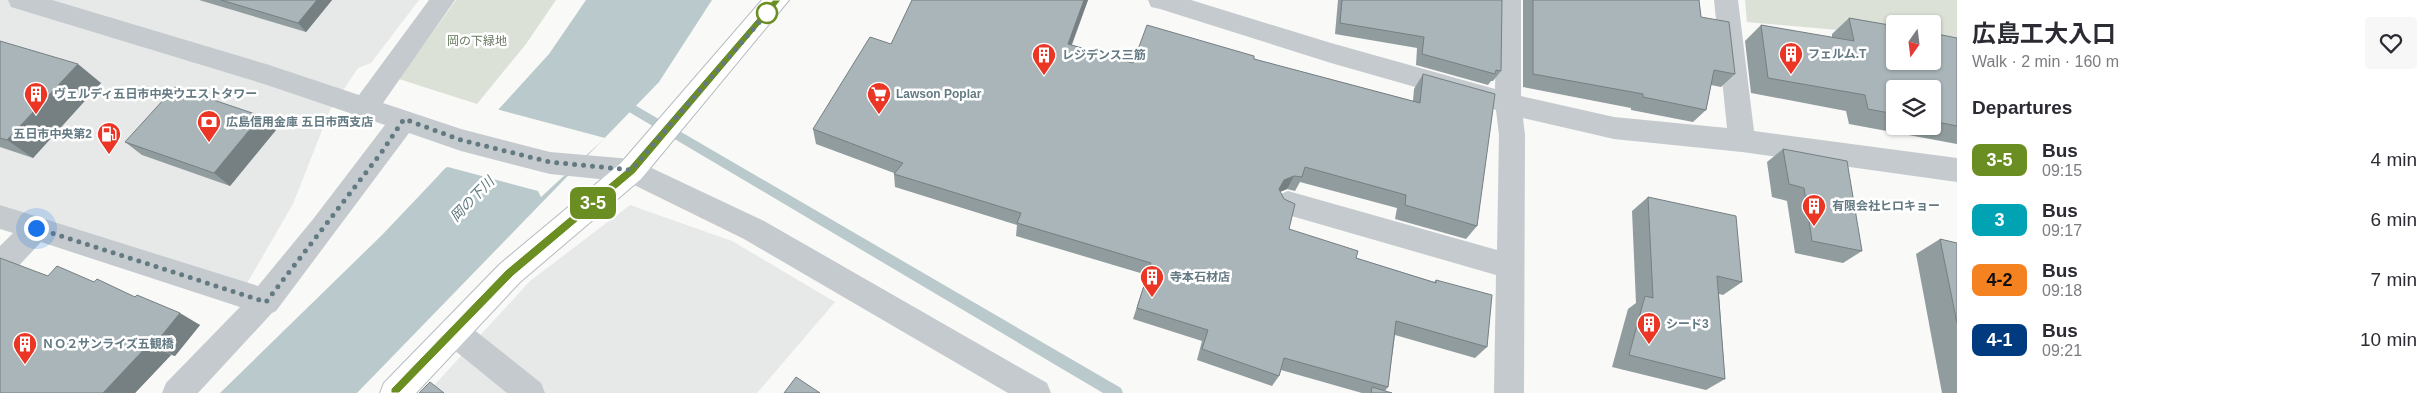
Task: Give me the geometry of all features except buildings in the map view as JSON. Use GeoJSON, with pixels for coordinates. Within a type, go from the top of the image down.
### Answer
{"type":"FeatureCollection","features":[{"type":"Feature","properties":{"kind":"main road"},"geometry":{"type":"LineString","coordinates":[[395,393],[510,273],[631,170],[685,110],[776,0]]}},
{"type":"Feature","properties":{"kind":"street"},"geometry":{"type":"LineString","coordinates":[[20,0],[366,106],[461,140],[550,162],[631,170],[754,230],[1036,393]]}},
{"type":"Feature","properties":{"kind":"street"},"geometry":{"type":"LineString","coordinates":[[366,106],[443,0]]}},
{"type":"Feature","properties":{"kind":"street"},"geometry":{"type":"LineString","coordinates":[[1160,0],[1330,53],[1508,104],[1614,128],[1742,141],[1957,170]]}},
{"type":"Feature","properties":{"kind":"street"},"geometry":{"type":"LineString","coordinates":[[1509,0],[1508,104],[1512,135],[1509,393]]}},
{"type":"Feature","properties":{"kind":"street"},"geometry":{"type":"LineString","coordinates":[[1726,0],[1742,141]]}},
{"type":"Feature","properties":{"kind":"street"},"geometry":{"type":"LineString","coordinates":[[178,393],[207,366],[266,302],[381,153],[404,119]]}},
{"type":"Feature","properties":{"kind":"street"},"geometry":{"type":"LineString","coordinates":[[1288,203],[1511,267]]}},
{"type":"Feature","properties":{"kind":"street"},"geometry":{"type":"LineString","coordinates":[[0,217],[266,302]]}},
{"type":"Feature","properties":{"kind":"street"},"geometry":{"type":"LineString","coordinates":[[0,266],[36,228]]}},
{"type":"Feature","properties":{"kind":"street"},"geometry":{"type":"LineString","coordinates":[[453,331],[530,393]]}},
{"type":"Feature","properties":{"kind":"shaded area"},"geometry":{"type":"Polygon","coordinates":[[[0,0],[419,0],[371,63],[358,68],[330,110],[293,204],[246,285],[0,209],[0,0]]]}},
{"type":"Feature","properties":{"kind":"shaded area"},"geometry":{"type":"Polygon","coordinates":[[[630,205],[732,241],[835,302],[757,393],[427,393],[530,281],[630,205]]]}},
{"type":"Feature","properties":{"kind":"green space","name":"岡の下緑地"},"geometry":{"type":"Polygon","coordinates":[[[456,0],[556,0],[526,44],[477,104],[399,79],[456,0]]]}},
{"type":"Feature","properties":{"kind":"green space"},"geometry":{"type":"Polygon","coordinates":[[[1745,0],[1957,0],[1957,41],[1941,40],[1941,15],[1886,15],[1886,34],[1747,22],[1745,0]]]}},
{"type":"Feature","properties":{"kind":"water","name":"岡の下川"},"geometry":{"type":"Polygon","coordinates":[[[586,0],[712,0],[659,82],[357,393],[220,393],[383,234],[438,176],[549,54],[586,0]]]}},
{"type":"Feature","properties":{"kind":"pier"},"geometry":{"type":"Polygon","coordinates":[[[496,109],[605,138],[541,197],[538,191],[448,167],[441,169],[496,109]]]}},
{"type":"Feature","properties":{"kind":"waterway"},"geometry":{"type":"LineString","coordinates":[[633,109],[1116,393]]}},
{"type":"Feature","properties":{"kind":"bus line","name":"3-5"},"geometry":{"type":"LineString","coordinates":[[395,393],[510,273],[631,170],[685,110],[777,0]]}},
{"type":"Feature","properties":{"kind":"place","name":"フェルム.T"},"geometry":{"type":"Point","coordinates":[1791,75]}},
{"type":"Feature","properties":{"kind":"place","name":"レジデンス三筋"},"geometry":{"type":"Point","coordinates":[1044,76]}},
{"type":"Feature","properties":{"kind":"place","name":"ヴェルディ五日市中央ウエストタワー"},"geometry":{"type":"Point","coordinates":[36,115]}},
{"type":"Feature","properties":{"kind":"place","name":"Lawson Poplar"},"geometry":{"type":"Point","coordinates":[879,115]}},
{"type":"Feature","properties":{"kind":"place","name":"広島信用金庫 五日市西支店"},"geometry":{"type":"Point","coordinates":[209,143]}},
{"type":"Feature","properties":{"kind":"place","name":"五日市中央第2"},"geometry":{"type":"Point","coordinates":[109,155]}},
{"type":"Feature","properties":{"kind":"place","name":"有限会社ヒロキョー"},"geometry":{"type":"Point","coordinates":[1814,227]}},
{"type":"Feature","properties":{"kind":"place","name":"寺本石材店"},"geometry":{"type":"Point","coordinates":[1152,298]}},
{"type":"Feature","properties":{"kind":"place","name":"シード3"},"geometry":{"type":"Point","coordinates":[1649,345]}},
{"type":"Feature","properties":{"kind":"place","name":"ＮＯ２サンライズ五観橋"},"geometry":{"type":"Point","coordinates":[25,365]}},
{"type":"Feature","properties":{"kind":"route"},"geometry":{"type":"LineString","coordinates":[[36,228],[266,302],[381,153],[404,119],[461,140],[550,162],[631,170],[685,110],[767,13]]}}]}
